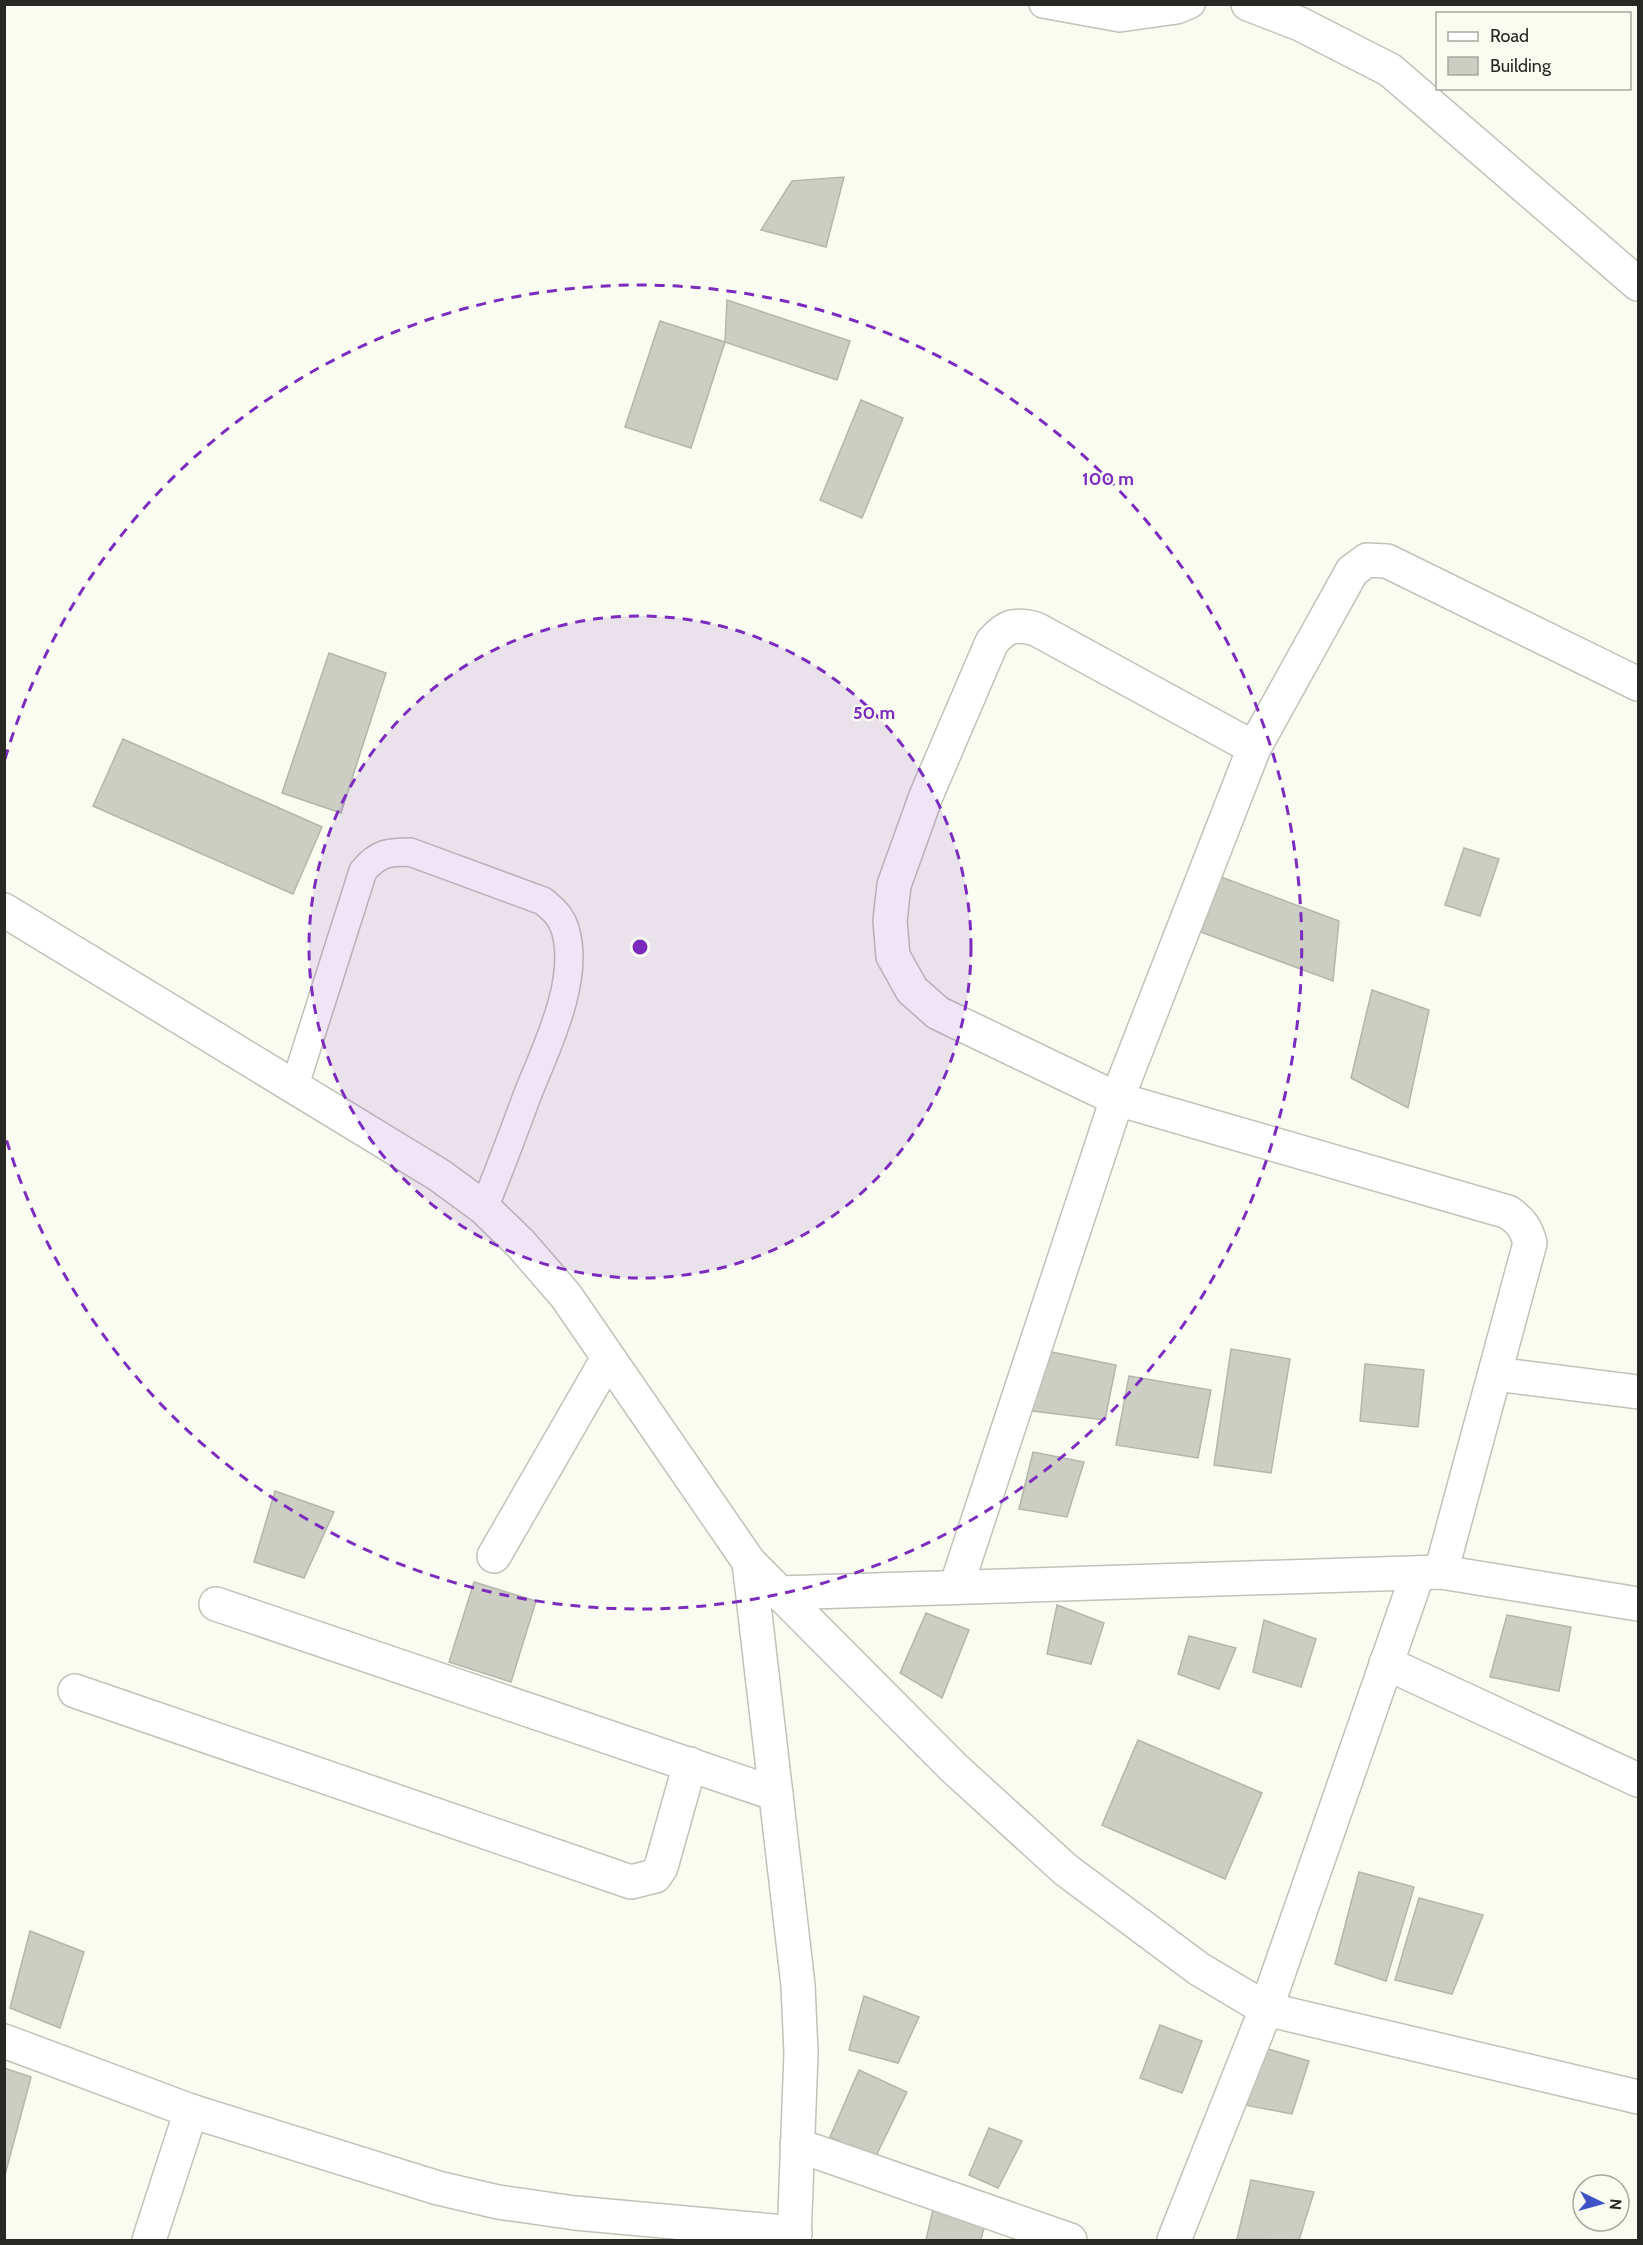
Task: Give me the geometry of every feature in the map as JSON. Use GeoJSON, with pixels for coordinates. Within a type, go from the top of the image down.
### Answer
{"type":"FeatureCollection","features":[{"type":"Feature","properties":{"kind":"street"},"geometry":{"type":"LineString","coordinates":[[1248,4],[1300,24],[1390,70],[1638,284]]}},
{"type":"Feature","properties":{"kind":"street"},"geometry":{"type":"LineString","coordinates":[[956,1587],[1117,1099],[1254,748],[1352,571],[1367,560],[1387,561],[1638,684]]}},
{"type":"Feature","properties":{"kind":"street"},"geometry":{"type":"LineString","coordinates":[[1174,2241],[1266,2009],[1386,1663],[1429,1572],[1495,1374],[1530,1243],[1521,1220],[1508,1212],[1117,1099],[938,1013],[912,990],[893,956],[890,921],[894,885],[926,796],[992,642],[1004,628],[1019,624],[1036,628],[1254,748]]}},
{"type":"Feature","properties":{"kind":"street"},"geometry":{"type":"LineString","coordinates":[[4,910],[439,1175],[484,1208],[521,1244],[566,1296],[749,1562],[778,1593],[954,1768],[1066,1870],[1198,1969],[1266,2009],[1638,2097]]}},
{"type":"Feature","properties":{"kind":"street"},"geometry":{"type":"LineString","coordinates":[[494,1556],[608,1358]]}},
{"type":"Feature","properties":{"kind":"street"},"geometry":{"type":"LineString","coordinates":[[1495,1374],[1638,1392]]}},
{"type":"Feature","properties":{"kind":"street"},"geometry":{"type":"LineString","coordinates":[[4,2041],[191,2111],[438,2187],[498,2202],[575,2213],[795,2237],[801,2053],[798,1985],[749,1562]]}},
{"type":"Feature","properties":{"kind":"street"},"geometry":{"type":"LineString","coordinates":[[778,1593],[1429,1572],[1638,1604]]}},
{"type":"Feature","properties":{"kind":"street"},"geometry":{"type":"LineString","coordinates":[[216,1604],[776,1794]]}},
{"type":"Feature","properties":{"kind":"street"},"geometry":{"type":"LineString","coordinates":[[1386,1663],[1638,1780]]}},
{"type":"Feature","properties":{"kind":"street"},"geometry":{"type":"LineString","coordinates":[[75,1691],[631,1882],[655,1876],[661,1867],[690,1764]]}},
{"type":"Feature","properties":{"kind":"street"},"geometry":{"type":"LineString","coordinates":[[149,2241],[191,2111]]}},
{"type":"Feature","properties":{"kind":"street"},"geometry":{"type":"LineString","coordinates":[[797,2145],[1070,2241]]}},
{"type":"Feature","properties":{"kind":"lane"},"geometry":{"type":"LineString","coordinates":[[1043,4],[1120,18],[1177,10],[1191,4]]}},
{"type":"Feature","properties":{"kind":"lane"},"geometry":{"type":"LineString","coordinates":[[294,1088],[363,871],[375,857],[388,852],[410,852],[543,901],[557,912],[565,930],[568,952],[567,980],[557,1019],[484,1208]]}},
{"type":"Feature","properties":{"kind":"building"},"geometry":{"type":"Polygon","coordinates":[[[844,177],[826,247],[761,230],[792,181],[844,177]]]}},
{"type":"Feature","properties":{"kind":"building"},"geometry":{"type":"Polygon","coordinates":[[[727,300],[850,341],[837,380],[725,342],[727,300]]]}},
{"type":"Feature","properties":{"kind":"building"},"geometry":{"type":"Polygon","coordinates":[[[660,321],[725,342],[691,448],[625,427],[660,321]]]}},
{"type":"Feature","properties":{"kind":"building"},"geometry":{"type":"Polygon","coordinates":[[[861,400],[903,418],[862,518],[820,500],[861,400]]]}},
{"type":"Feature","properties":{"kind":"building"},"geometry":{"type":"Polygon","coordinates":[[[329,653],[386,673],[341,813],[282,793],[329,653]]]}},
{"type":"Feature","properties":{"kind":"building"},"geometry":{"type":"Polygon","coordinates":[[[123,739],[322,827],[293,894],[93,806],[123,739]]]}},
{"type":"Feature","properties":{"kind":"building"},"geometry":{"type":"Polygon","coordinates":[[[1464,848],[1499,859],[1480,916],[1445,905],[1464,848]]]}},
{"type":"Feature","properties":{"kind":"building"},"geometry":{"type":"Polygon","coordinates":[[[1221,877],[1339,921],[1333,981],[1201,932],[1221,877]]]}},
{"type":"Feature","properties":{"kind":"building"},"geometry":{"type":"Polygon","coordinates":[[[1372,990],[1429,1010],[1408,1108],[1351,1078],[1372,990]]]}},
{"type":"Feature","properties":{"kind":"building"},"geometry":{"type":"Polygon","coordinates":[[[1231,1349],[1290,1359],[1271,1473],[1214,1465],[1231,1349]]]}},
{"type":"Feature","properties":{"kind":"building"},"geometry":{"type":"Polygon","coordinates":[[[1042,1350],[1116,1365],[1105,1420],[1025,1410],[1042,1350]]]}},
{"type":"Feature","properties":{"kind":"building"},"geometry":{"type":"Polygon","coordinates":[[[1365,1364],[1424,1370],[1418,1427],[1360,1421],[1365,1364]]]}},
{"type":"Feature","properties":{"kind":"building"},"geometry":{"type":"Polygon","coordinates":[[[1129,1376],[1211,1390],[1198,1458],[1116,1445],[1129,1376]]]}},
{"type":"Feature","properties":{"kind":"building"},"geometry":{"type":"Polygon","coordinates":[[[1033,1452],[1084,1462],[1067,1517],[1019,1509],[1033,1452]]]}},
{"type":"Feature","properties":{"kind":"building"},"geometry":{"type":"Polygon","coordinates":[[[275,1491],[334,1512],[304,1578],[254,1562],[275,1491]]]}},
{"type":"Feature","properties":{"kind":"building"},"geometry":{"type":"Polygon","coordinates":[[[474,1582],[536,1601],[511,1682],[449,1662],[474,1582]]]}},
{"type":"Feature","properties":{"kind":"building"},"geometry":{"type":"Polygon","coordinates":[[[1057,1605],[1104,1623],[1091,1664],[1047,1654],[1057,1605]]]}},
{"type":"Feature","properties":{"kind":"building"},"geometry":{"type":"Polygon","coordinates":[[[926,1613],[969,1630],[942,1698],[900,1673],[926,1613]]]}},
{"type":"Feature","properties":{"kind":"building"},"geometry":{"type":"Polygon","coordinates":[[[1507,1615],[1571,1627],[1559,1691],[1490,1677],[1507,1615]]]}},
{"type":"Feature","properties":{"kind":"building"},"geometry":{"type":"Polygon","coordinates":[[[1264,1620],[1316,1639],[1301,1687],[1253,1672],[1264,1620]]]}},
{"type":"Feature","properties":{"kind":"building"},"geometry":{"type":"Polygon","coordinates":[[[1189,1636],[1236,1648],[1219,1689],[1178,1674],[1189,1636]]]}},
{"type":"Feature","properties":{"kind":"building"},"geometry":{"type":"Polygon","coordinates":[[[1138,1740],[1262,1793],[1225,1879],[1102,1825],[1138,1740]]]}},
{"type":"Feature","properties":{"kind":"building"},"geometry":{"type":"Polygon","coordinates":[[[1359,1872],[1414,1887],[1386,1981],[1335,1964],[1359,1872]]]}},
{"type":"Feature","properties":{"kind":"building"},"geometry":{"type":"Polygon","coordinates":[[[1419,1898],[1483,1915],[1452,1994],[1395,1980],[1419,1898]]]}},
{"type":"Feature","properties":{"kind":"building"},"geometry":{"type":"Polygon","coordinates":[[[30,1931],[84,1952],[60,2028],[10,2008],[30,1931]]]}},
{"type":"Feature","properties":{"kind":"building"},"geometry":{"type":"Polygon","coordinates":[[[864,1996],[919,2017],[898,2063],[849,2050],[864,1996]]]}},
{"type":"Feature","properties":{"kind":"building"},"geometry":{"type":"Polygon","coordinates":[[[1160,2025],[1202,2041],[1182,2093],[1140,2078],[1160,2025]]]}},
{"type":"Feature","properties":{"kind":"building"},"geometry":{"type":"Polygon","coordinates":[[[1261,2047],[1309,2061],[1292,2114],[1240,2104],[1261,2047]]]}},
{"type":"Feature","properties":{"kind":"building"},"geometry":{"type":"Polygon","coordinates":[[[4,2068],[31,2077],[4,2179],[4,2068]]]}},
{"type":"Feature","properties":{"kind":"building"},"geometry":{"type":"Polygon","coordinates":[[[859,2070],[907,2092],[875,2158],[830,2137],[859,2070]]]}},
{"type":"Feature","properties":{"kind":"building"},"geometry":{"type":"Polygon","coordinates":[[[989,2128],[1022,2141],[998,2188],[969,2175],[989,2128]]]}},
{"type":"Feature","properties":{"kind":"building"},"geometry":{"type":"Polygon","coordinates":[[[1251,2180],[1314,2192],[1299,2240],[1237,2239],[1251,2180]]]}},
{"type":"Feature","properties":{"kind":"building"},"geometry":{"type":"Polygon","coordinates":[[[934,2205],[985,2223],[981,2240],[926,2240],[934,2205]]]}}]}
